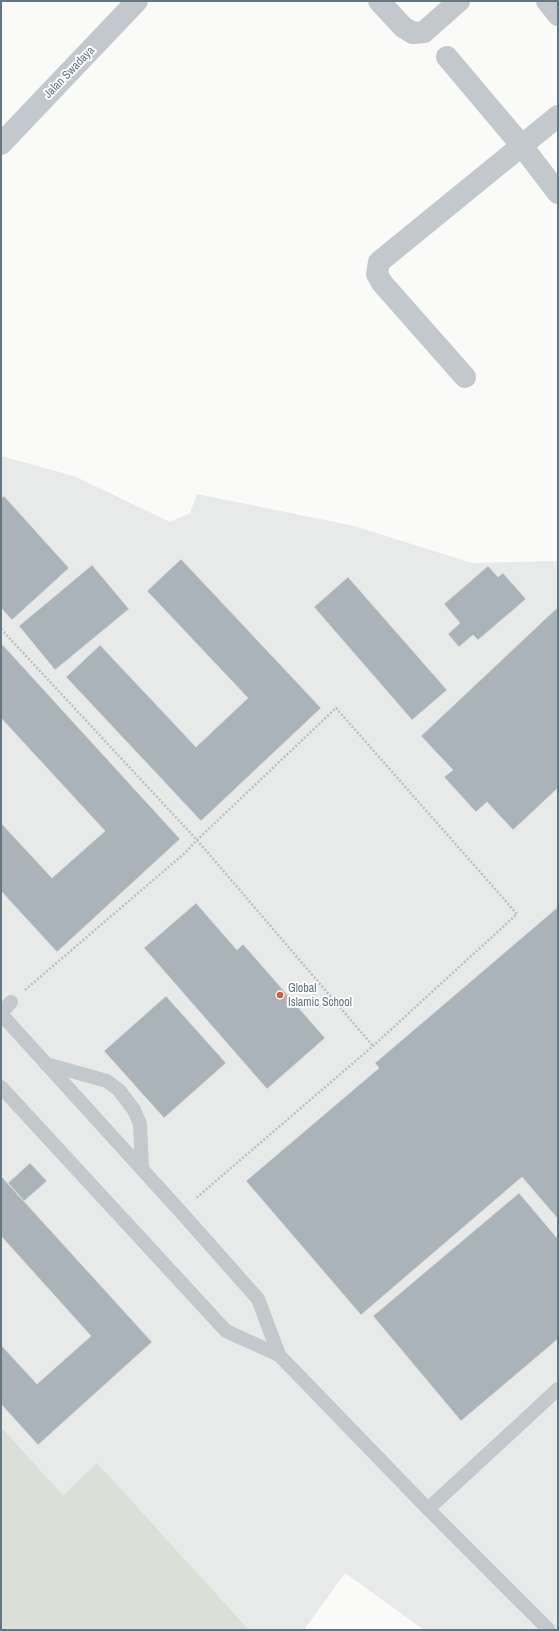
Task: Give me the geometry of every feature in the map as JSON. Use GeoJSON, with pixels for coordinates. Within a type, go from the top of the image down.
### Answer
{"type":"FeatureCollection","features":[{"type":"Feature","properties":{"kind":"street","name":"Jalan Swadaya"},"geometry":{"type":"LineString","coordinates":[[1,144],[137,1]]}},
{"type":"Feature","properties":{"kind":"street"},"geometry":{"type":"LineString","coordinates":[[379,1],[403,27],[413,34],[424,32],[460,1]]}},
{"type":"Feature","properties":{"kind":"street"},"geometry":{"type":"LineString","coordinates":[[547,1],[558,15]]}},
{"type":"Feature","properties":{"kind":"street"},"geometry":{"type":"LineString","coordinates":[[448,56],[522,146],[558,193]]}},
{"type":"Feature","properties":{"kind":"street"},"geometry":{"type":"LineString","coordinates":[[465,377],[382,283],[377,274],[379,262],[558,116]]}},
{"type":"Feature","properties":{"kind":"lane"},"geometry":{"type":"LineString","coordinates":[[11,1002],[1,1014],[258,1299],[279,1355]]}},
{"type":"Feature","properties":{"kind":"lane"},"geometry":{"type":"LineString","coordinates":[[46,1064],[107,1081],[119,1090],[134,1110],[140,1124],[142,1169]]}},
{"type":"Feature","properties":{"kind":"lane"},"geometry":{"type":"LineString","coordinates":[[1,1087],[226,1331],[279,1355],[428,1509],[550,1630]]}},
{"type":"Feature","properties":{"kind":"lane"},"geometry":{"type":"LineString","coordinates":[[428,1509],[558,1389]]}},
{"type":"Feature","properties":{"kind":"path"},"geometry":{"type":"LineString","coordinates":[[1,628],[197,840],[373,1046]]}},
{"type":"Feature","properties":{"kind":"path"},"geometry":{"type":"LineString","coordinates":[[11,1002],[186,852],[336,708],[517,914],[373,1046],[180,1211]]}},
{"type":"Feature","properties":{"kind":"shaded area","name":"Global Islamic School"},"geometry":{"type":"Polygon","coordinates":[[[1,456],[74,476],[170,522],[190,513],[197,494],[354,526],[472,563],[558,561],[558,1630],[424,1630],[345,1573],[304,1630],[249,1630],[97,1464],[63,1495],[1,1427],[1,456]]]}},
{"type":"Feature","properties":{"kind":"shaded area"},"geometry":{"type":"Polygon","coordinates":[[[1,1427],[63,1495],[97,1463],[249,1630],[1,1630],[1,1427]]]}},
{"type":"Feature","properties":{"kind":"building"},"geometry":{"type":"Polygon","coordinates":[[[4,496],[69,568],[12,620],[1,608],[1,498],[4,496]]]}},
{"type":"Feature","properties":{"kind":"building"},"geometry":{"type":"Polygon","coordinates":[[[181,559],[321,708],[201,821],[66,677],[100,645],[196,747],[248,698],[147,591],[181,559]]]}},
{"type":"Feature","properties":{"kind":"building"},"geometry":{"type":"Polygon","coordinates":[[[92,565],[129,609],[55,670],[19,626],[92,565]]]}},
{"type":"Feature","properties":{"kind":"building"},"geometry":{"type":"Polygon","coordinates":[[[488,566],[498,577],[503,573],[526,599],[478,640],[473,635],[459,647],[448,634],[460,623],[444,604],[488,566]]]}},
{"type":"Feature","properties":{"kind":"building"},"geometry":{"type":"Polygon","coordinates":[[[348,577],[447,690],[412,720],[314,607],[348,577]]]}},
{"type":"Feature","properties":{"kind":"building"},"geometry":{"type":"Polygon","coordinates":[[[558,607],[558,788],[513,830],[487,802],[476,812],[444,777],[453,770],[421,736],[558,607]]]}},
{"type":"Feature","properties":{"kind":"building"},"geometry":{"type":"Polygon","coordinates":[[[1,643],[180,839],[57,952],[1,891],[1,823],[52,878],[105,831],[1,718],[1,643]]]}},
{"type":"Feature","properties":{"kind":"building"},"geometry":{"type":"Polygon","coordinates":[[[196,903],[237,950],[243,944],[325,1038],[267,1089],[144,948],[196,903]]]}},
{"type":"Feature","properties":{"kind":"building"},"geometry":{"type":"Polygon","coordinates":[[[558,907],[558,1219],[522,1177],[361,1315],[246,1181],[379,1068],[375,1063],[558,907]]]}},
{"type":"Feature","properties":{"kind":"building"},"geometry":{"type":"Polygon","coordinates":[[[166,996],[226,1063],[164,1118],[104,1051],[166,996]]]}},
{"type":"Feature","properties":{"kind":"building"},"geometry":{"type":"Polygon","coordinates":[[[30,1163],[47,1181],[24,1201],[8,1183],[30,1163]]]}},
{"type":"Feature","properties":{"kind":"building"},"geometry":{"type":"Polygon","coordinates":[[[1,1176],[152,1342],[38,1445],[1,1404],[1,1345],[37,1384],[91,1336],[1,1236],[1,1176]]]}},
{"type":"Feature","properties":{"kind":"building"},"geometry":{"type":"Polygon","coordinates":[[[519,1193],[558,1239],[558,1339],[461,1421],[373,1316],[519,1193]]]}},
{"type":"Feature","properties":{"kind":"place","name":"Global Islamic School"},"geometry":{"type":"Point","coordinates":[280,995]}}]}
